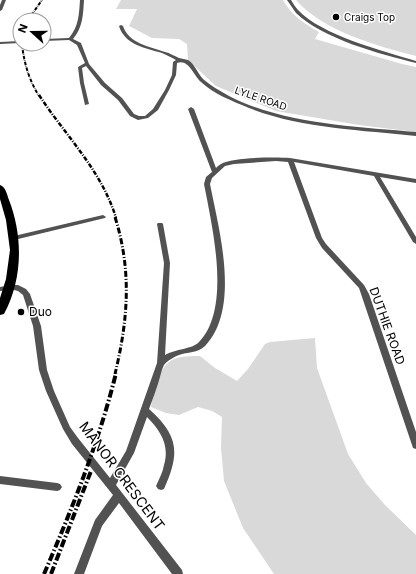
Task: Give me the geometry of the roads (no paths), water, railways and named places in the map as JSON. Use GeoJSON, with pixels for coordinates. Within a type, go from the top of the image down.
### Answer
{"type":"FeatureCollection","features":[{"type":"Feature","properties":{"kind":"main road"},"geometry":{"type":"LineString","coordinates":[[0,188],[10,214],[14,238],[15,262],[5,288],[0,311]]}},
{"type":"Feature","properties":{"kind":"street"},"geometry":{"type":"LineString","coordinates":[[0,10],[4,0]]}},
{"type":"Feature","properties":{"kind":"street"},"geometry":{"type":"LineString","coordinates":[[70,39],[77,33],[81,25],[82,0]]}},
{"type":"Feature","properties":{"kind":"street"},"geometry":{"type":"LineString","coordinates":[[289,0],[295,10],[315,24],[360,44],[416,62]]}},
{"type":"Feature","properties":{"kind":"street","name":"LYLE ROAD"},"geometry":{"type":"LineString","coordinates":[[121,26],[122,32],[125,36],[136,42],[188,62],[201,79],[212,88],[233,100],[259,109],[303,120],[416,134]]}},
{"type":"Feature","properties":{"kind":"street"},"geometry":{"type":"LineString","coordinates":[[52,40],[70,39],[79,44],[87,64],[102,84],[120,99],[132,115],[141,118],[149,116],[155,110],[174,75],[175,62],[180,60]]}},
{"type":"Feature","properties":{"kind":"street"},"geometry":{"type":"LineString","coordinates":[[0,43],[12,42]]}},
{"type":"Feature","properties":{"kind":"street"},"geometry":{"type":"LineString","coordinates":[[87,64],[80,67],[87,104]]}},
{"type":"Feature","properties":{"kind":"street"},"geometry":{"type":"LineString","coordinates":[[191,109],[214,171]]}},
{"type":"Feature","properties":{"kind":"street"},"geometry":{"type":"LineString","coordinates":[[161,363],[168,357],[177,353],[197,348],[202,345],[214,328],[221,292],[221,277],[207,184],[209,177],[222,165],[234,162],[290,160],[376,175],[416,180]]}},
{"type":"Feature","properties":{"kind":"street","name":"DUTHIE ROAD"},"geometry":{"type":"LineString","coordinates":[[290,160],[319,238],[324,246],[362,287],[416,445]]}},
{"type":"Feature","properties":{"kind":"street"},"geometry":{"type":"LineString","coordinates":[[376,175],[416,242]]}},
{"type":"Feature","properties":{"kind":"street"},"geometry":{"type":"LineString","coordinates":[[14,238],[103,217]]}},
{"type":"Feature","properties":{"kind":"street"},"geometry":{"type":"LineString","coordinates":[[108,481],[130,453],[161,363],[167,263],[160,224]]}},
{"type":"Feature","properties":{"kind":"street","name":"MANOR CRESCENT"},"geometry":{"type":"LineString","coordinates":[[5,288],[20,288],[26,294],[36,326],[43,370],[67,429],[178,574]]}},
{"type":"Feature","properties":{"kind":"street"},"geometry":{"type":"LineString","coordinates":[[145,410],[159,422],[166,433],[171,450],[170,465],[161,486]]}},
{"type":"Feature","properties":{"kind":"street"},"geometry":{"type":"LineString","coordinates":[[0,480],[57,487]]}},
{"type":"Feature","properties":{"kind":"street"},"geometry":{"type":"LineString","coordinates":[[79,574],[98,523],[119,495]]}},
{"type":"Feature","properties":{"kind":"railway"},"geometry":{"type":"LineString","coordinates":[[34,12],[42,0]]}},
{"type":"Feature","properties":{"kind":"railway"},"geometry":{"type":"LineString","coordinates":[[23,52],[32,84],[39,96]]}},
{"type":"Feature","properties":{"kind":"railway"},"geometry":{"type":"LineString","coordinates":[[39,95],[92,169],[110,201],[116,218]]}},
{"type":"Feature","properties":{"kind":"railway"},"geometry":{"type":"LineString","coordinates":[[115,217],[124,257],[126,276],[123,334],[115,374]]}},
{"type":"Feature","properties":{"kind":"railway"},"geometry":{"type":"LineString","coordinates":[[44,574],[65,525],[93,450],[116,373]]}},
{"type":"Feature","properties":{"kind":"railway"},"geometry":{"type":"LineString","coordinates":[[51,574],[91,471]]}},
{"type":"Feature","properties":{"kind":"place","name":"Craigs Top"},"geometry":{"type":"Point","coordinates":[336,17]}},
{"type":"Feature","properties":{"kind":"place","name":"Duo"},"geometry":{"type":"Point","coordinates":[21,312]}}]}
